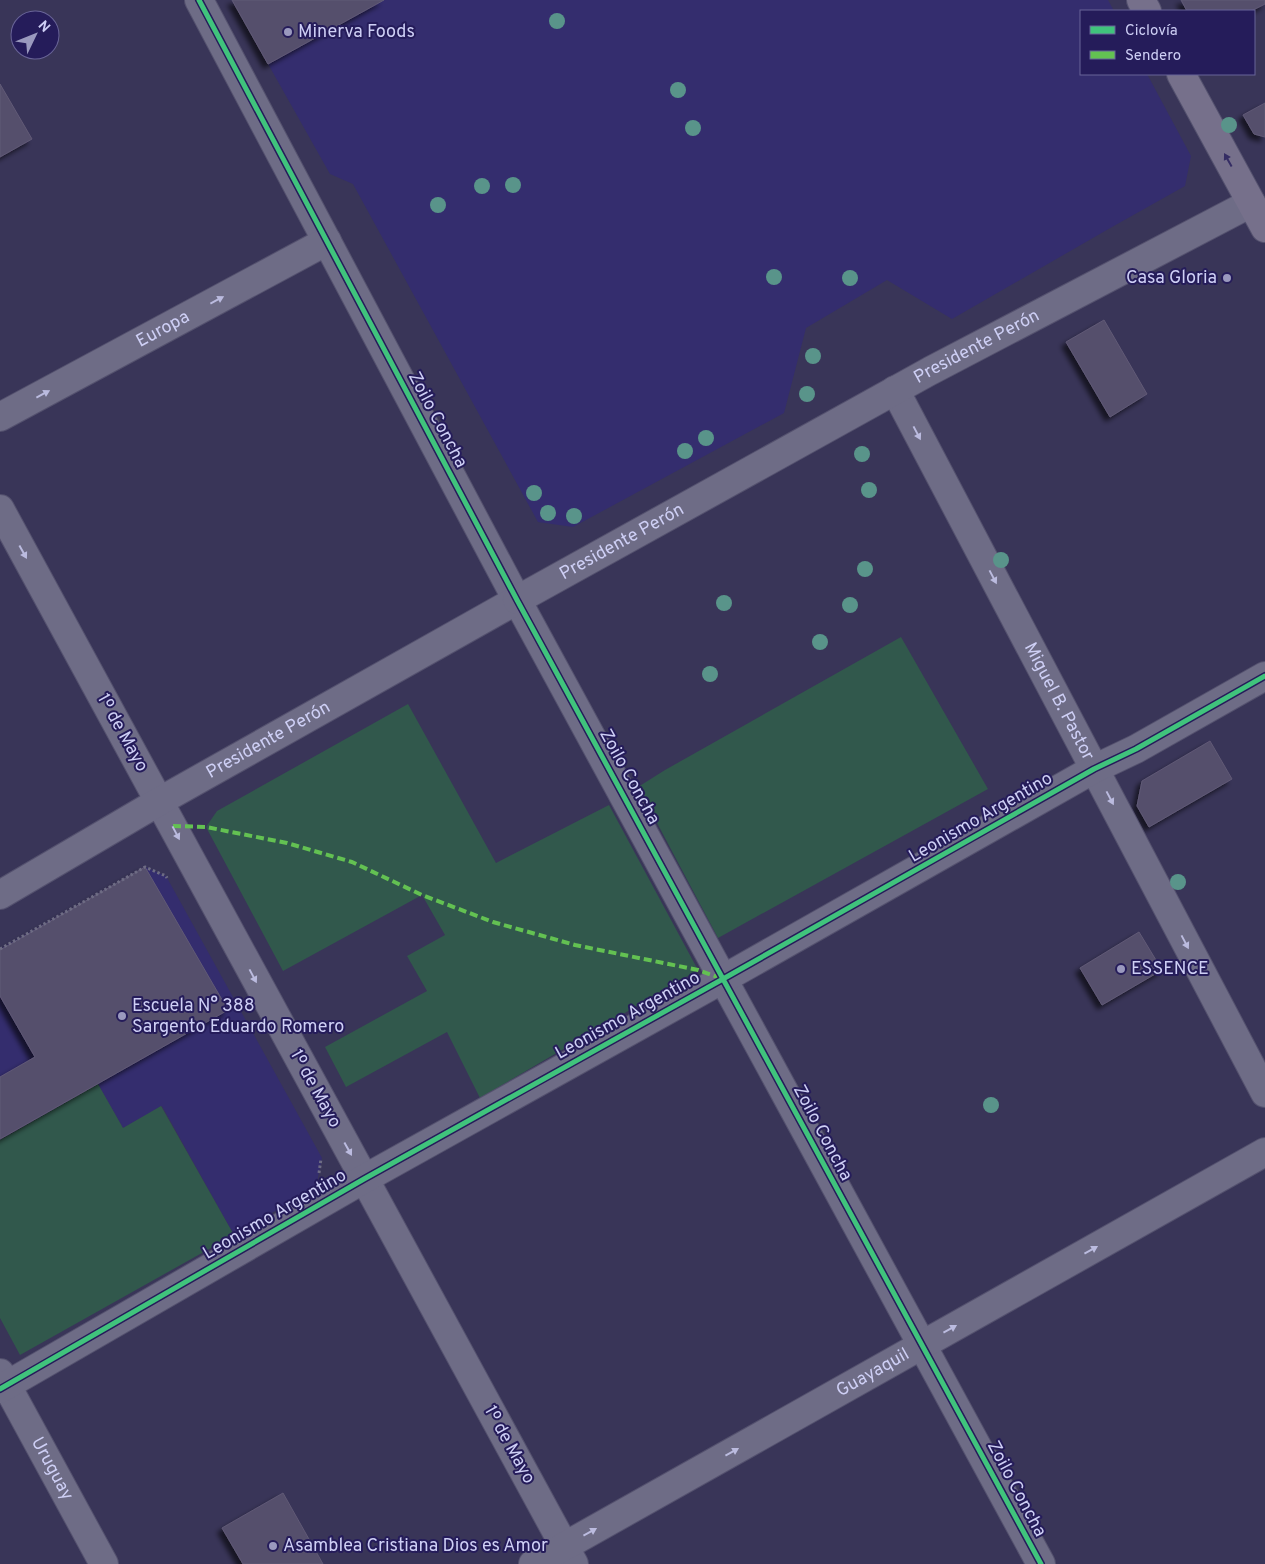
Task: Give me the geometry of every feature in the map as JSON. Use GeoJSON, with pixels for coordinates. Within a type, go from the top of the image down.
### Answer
{"type":"FeatureCollection","features":[{"type":"Feature","properties":{"kind":"main road"},"geometry":{"type":"LineString","coordinates":[[1182,75],[1258,199],[1265,228]]}},
{"type":"Feature","properties":{"kind":"street","name":"Zoilo Concha"},"geometry":{"type":"LineString","coordinates":[[199,0],[517,600],[1041,1564]]}},
{"type":"Feature","properties":{"kind":"street","name":"Presidente Perón"},"geometry":{"type":"LineString","coordinates":[[0,896],[160,801],[895,390],[1258,199]]}},
{"type":"Feature","properties":{"kind":"street","name":"Europa"},"geometry":{"type":"LineString","coordinates":[[0,417],[327,241]]}},
{"type":"Feature","properties":{"kind":"street","name":"Miguel B. Pastor"},"geometry":{"type":"LineString","coordinates":[[895,390],[1265,1093]]}},
{"type":"Feature","properties":{"kind":"street","name":"1º de Mayo"},"geometry":{"type":"LineString","coordinates":[[0,509],[569,1555]]}},
{"type":"Feature","properties":{"kind":"street","name":"Leonismo Argentino"},"geometry":{"type":"LineString","coordinates":[[2,1382],[723,979],[1094,769],[1136,749],[1265,676]]}},
{"type":"Feature","properties":{"kind":"street","name":"Guayaquil"},"geometry":{"type":"LineString","coordinates":[[532,1564],[569,1555],[922,1345],[1265,1152]]}},
{"type":"Feature","properties":{"kind":"street","name":"Uruguay"},"geometry":{"type":"LineString","coordinates":[[2,1382],[104,1564]]}},
{"type":"Feature","properties":{"kind":"path"},"geometry":{"type":"LineString","coordinates":[[0,949],[145,867]]}},
{"type":"Feature","properties":{"kind":"shaded area"},"geometry":{"type":"Polygon","coordinates":[[[232,0],[1108,0],[1113,10],[1080,10],[1080,75],[1148,75],[1191,156],[1185,186],[952,319],[887,280],[806,328],[784,413],[573,527],[538,522],[353,184],[330,174],[232,0]]]}},
{"type":"Feature","properties":{"kind":"shaded area","name":"Escuela N° 388 Sargento Eduardo Romero"},"geometry":{"type":"Polygon","coordinates":[[[145,867],[166,876],[322,1158],[316,1187],[234,1235],[162,1106],[123,1128],[98,1084],[0,1139],[0,949],[145,867]]]}},
{"type":"Feature","properties":{"kind":"green space"},"geometry":{"type":"Polygon","coordinates":[[[901,637],[988,789],[718,938],[638,787],[901,637]]]}},
{"type":"Feature","properties":{"kind":"green space"},"geometry":{"type":"Polygon","coordinates":[[[408,704],[496,863],[609,805],[698,970],[480,1098],[447,1032],[346,1087],[325,1047],[427,991],[407,956],[445,935],[422,895],[283,971],[206,827],[217,811],[408,704]]]}},
{"type":"Feature","properties":{"kind":"green space"},"geometry":{"type":"Polygon","coordinates":[[[98,1084],[123,1128],[161,1106],[234,1235],[20,1355],[0,1318],[0,1140],[98,1084]]]}},
{"type":"Feature","properties":{"kind":"building","name":"Minerva Foods"},"geometry":{"type":"Polygon","coordinates":[[[232,0],[384,0],[268,64],[232,0]]]}},
{"type":"Feature","properties":{"kind":"building"},"geometry":{"type":"Polygon","coordinates":[[[1181,0],[1265,0],[1265,4],[1253,10],[1186,10],[1181,0]]]}},
{"type":"Feature","properties":{"kind":"building"},"geometry":{"type":"Polygon","coordinates":[[[0,84],[32,139],[0,157],[0,84]]]}},
{"type":"Feature","properties":{"kind":"building"},"geometry":{"type":"Polygon","coordinates":[[[1265,103],[1265,137],[1254,134],[1243,115],[1265,103]]]}},
{"type":"Feature","properties":{"kind":"building"},"geometry":{"type":"Polygon","coordinates":[[[1104,320],[1147,394],[1110,417],[1066,342],[1104,320]]]}},
{"type":"Feature","properties":{"kind":"building"},"geometry":{"type":"Polygon","coordinates":[[[1210,741],[1232,779],[1149,827],[1137,806],[1142,781],[1210,741]]]}},
{"type":"Feature","properties":{"kind":"building","name":"Escuela N° 388 Sargento Eduardo Romero"},"geometry":{"type":"Polygon","coordinates":[[[145,867],[228,1010],[0,1139],[0,1077],[35,1057],[0,996],[0,950],[145,867]]]}},
{"type":"Feature","properties":{"kind":"building","name":"ESSENCE"},"geometry":{"type":"Polygon","coordinates":[[[1139,932],[1162,970],[1102,1005],[1080,968],[1139,932]]]}},
{"type":"Feature","properties":{"kind":"building","name":"Asamblea Cristiana Dios es Amor"},"geometry":{"type":"Polygon","coordinates":[[[283,1493],[323,1564],[243,1564],[222,1528],[283,1493]]]}},
{"type":"Feature","properties":{"kind":"marked path"},"geometry":{"type":"LineString","coordinates":[[173,826],[206,827],[287,843],[352,862],[422,895],[493,922],[575,945],[698,970],[723,979]]}},
{"type":"Feature","properties":{"kind":"cycle path"},"geometry":{"type":"LineString","coordinates":[[199,0],[517,600],[1041,1564]]}},
{"type":"Feature","properties":{"kind":"cycle path"},"geometry":{"type":"LineString","coordinates":[[0,1389],[364,1179],[1094,769],[1136,749],[1265,676]]}},
{"type":"Feature","properties":{"kind":"place","name":"Minerva Foods"},"geometry":{"type":"Point","coordinates":[288,32]}},
{"type":"Feature","properties":{"kind":"place","name":"Casa Gloria"},"geometry":{"type":"Point","coordinates":[1227,278]}},
{"type":"Feature","properties":{"kind":"place","name":"ESSENCE"},"geometry":{"type":"Point","coordinates":[1121,969]}},
{"type":"Feature","properties":{"kind":"place","name":"Escuela N° 388 Sargento Eduardo Romero"},"geometry":{"type":"Point","coordinates":[122,1016]}},
{"type":"Feature","properties":{"kind":"place","name":"Asamblea Cristiana Dios es Amor"},"geometry":{"type":"Point","coordinates":[273,1546]}}]}
